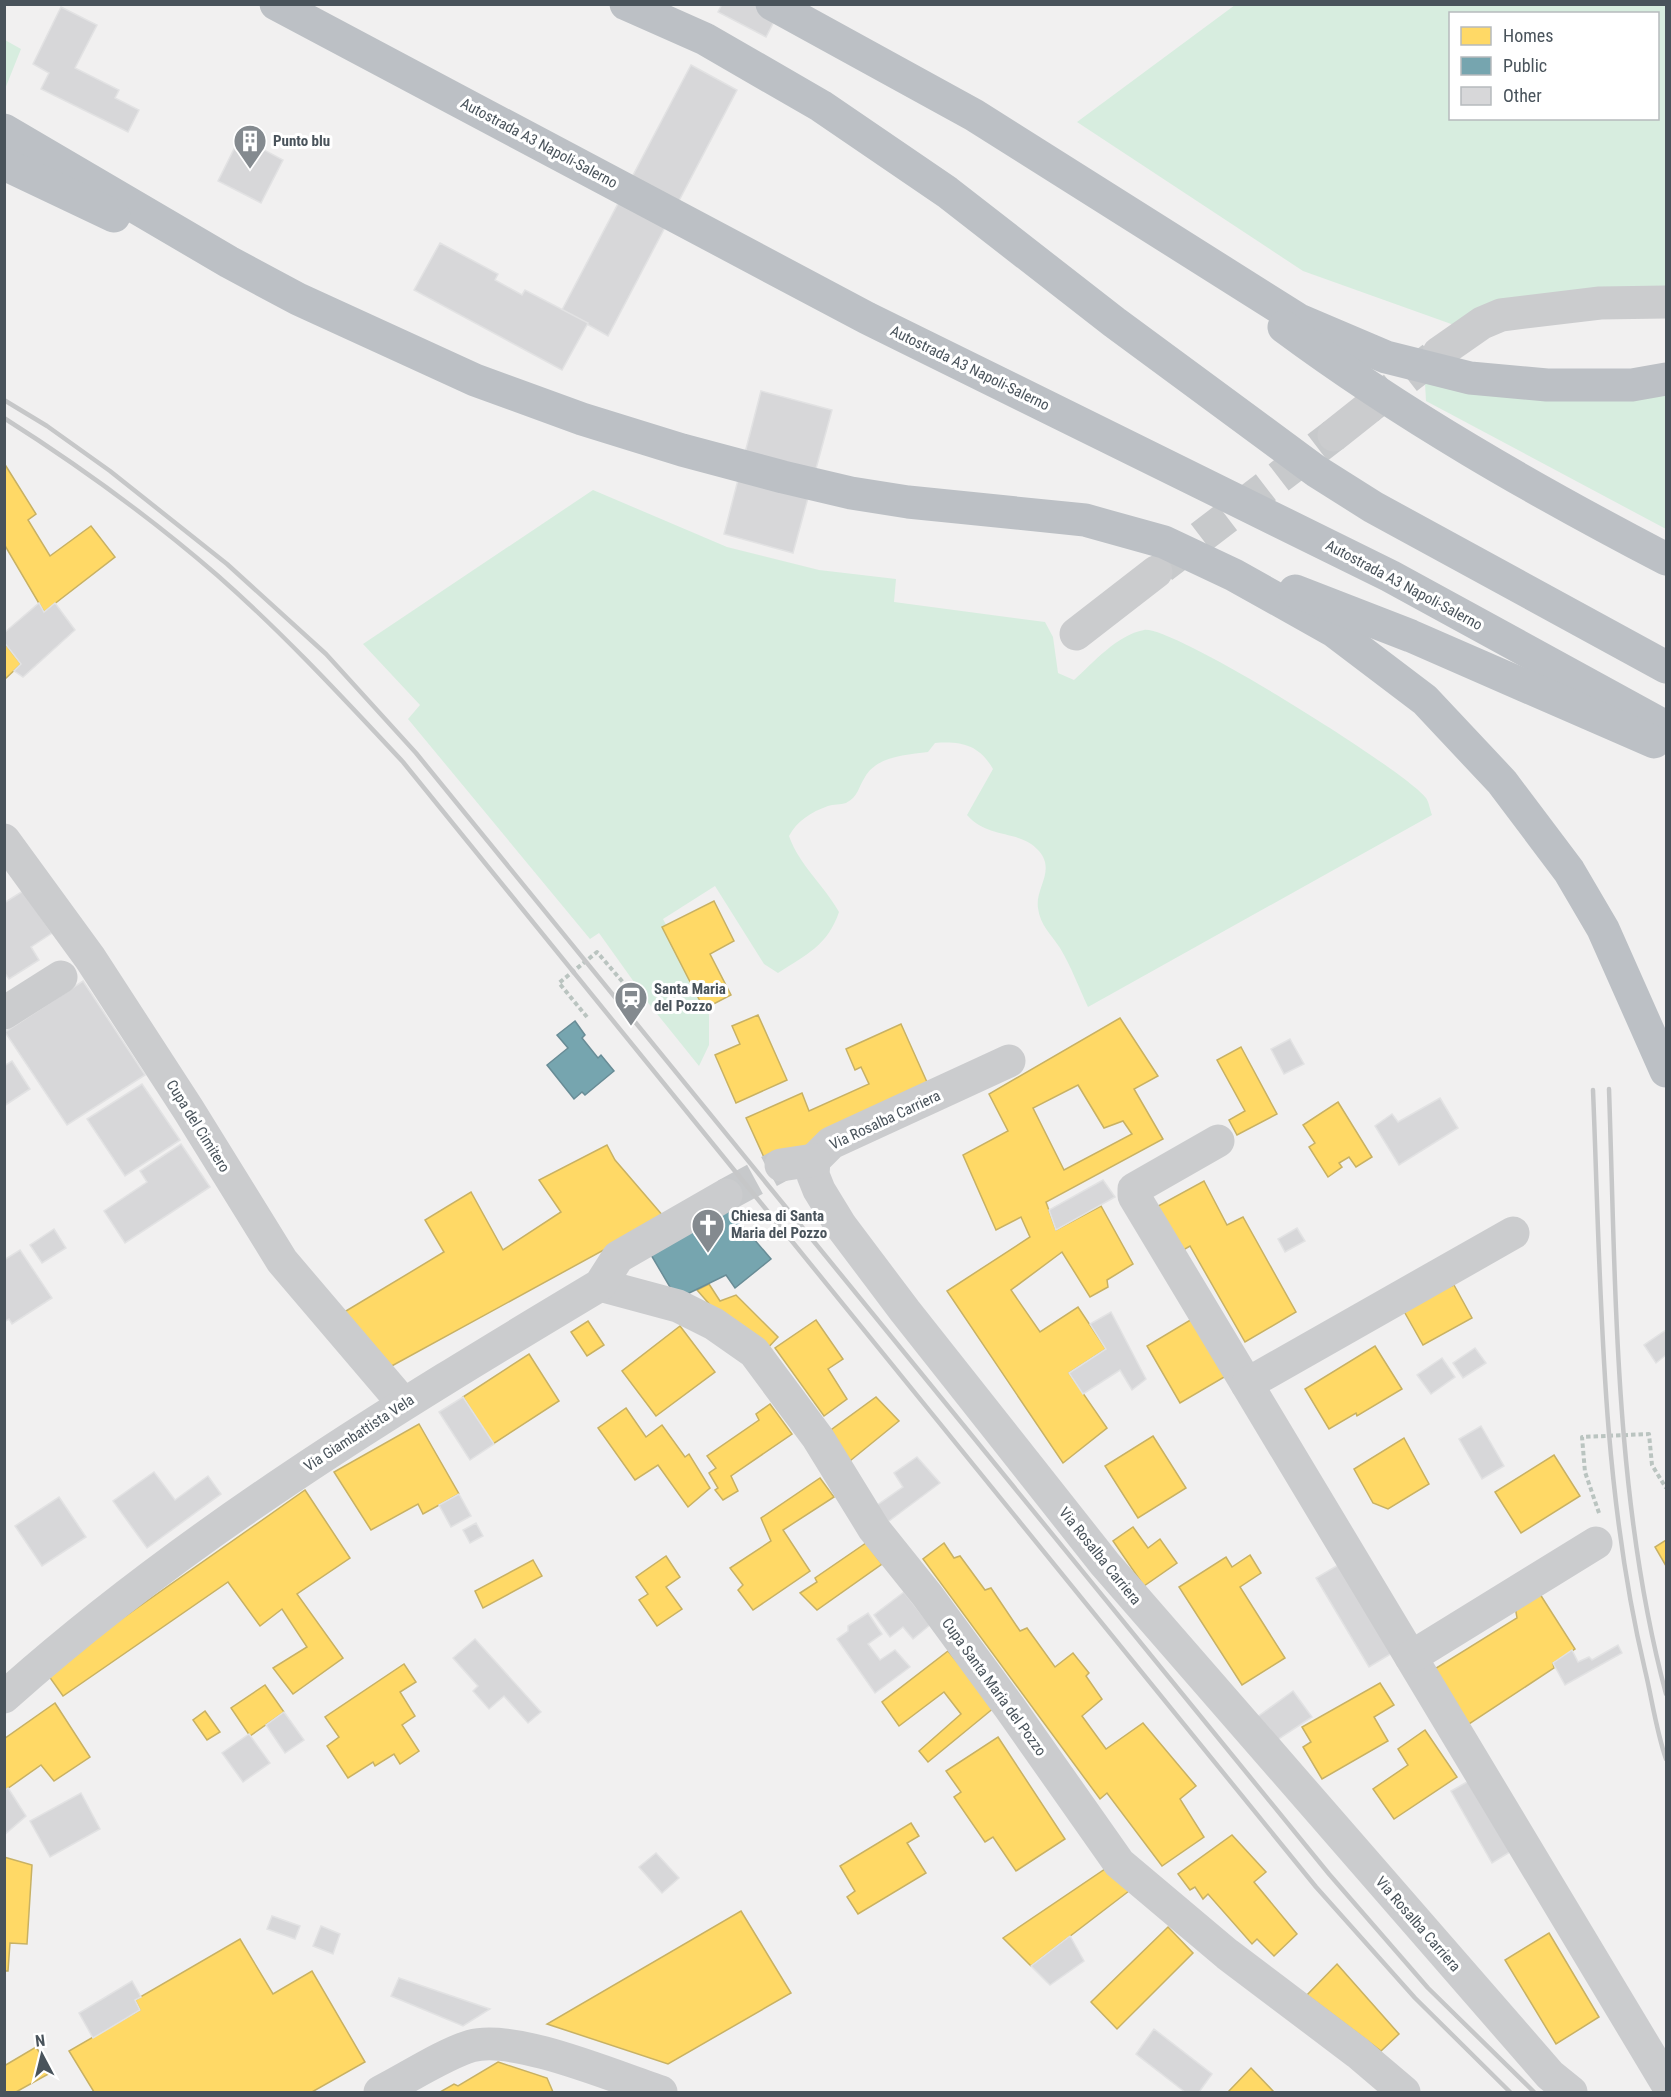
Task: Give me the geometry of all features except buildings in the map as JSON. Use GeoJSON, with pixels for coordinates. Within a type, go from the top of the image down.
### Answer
{"type":"FeatureCollection","features":[{"type":"Feature","properties":{"kind":"highway","name":"Autostrada A3 Napoli-Salerno"},"geometry":{"type":"LineString","coordinates":[[276,4],[867,318],[1390,576],[1666,727]]}},
{"type":"Feature","properties":{"kind":"highway"},"geometry":{"type":"LineString","coordinates":[[626,4],[705,39],[821,106],[947,192],[1114,322],[1316,471],[1373,507],[1666,667]]}},
{"type":"Feature","properties":{"kind":"highway"},"geometry":{"type":"LineString","coordinates":[[772,4],[974,115],[1299,320],[1386,357],[1470,378],[1547,385],[1632,385],[1666,379]]}},
{"type":"Feature","properties":{"kind":"highway"},"geometry":{"type":"LineString","coordinates":[[4,130],[229,262],[298,299],[475,381],[582,419],[682,450],[851,494],[1085,520],[1160,557],[1411,636],[1666,747]]}},
{"type":"Feature","properties":{"kind":"highway"},"geometry":{"type":"LineString","coordinates":[[4,164],[135,225],[229,262]]}},
{"type":"Feature","properties":{"kind":"highway"},"geometry":{"type":"LineString","coordinates":[[1120,208],[1334,365],[1562,505],[1666,559]]}},
{"type":"Feature","properties":{"kind":"highway"},"geometry":{"type":"LineString","coordinates":[[1160,557],[1234,574],[1334,631],[1425,700],[1502,782],[1569,871],[1603,929],[1666,1071]]}},
{"type":"Feature","properties":{"kind":"street"},"geometry":{"type":"LineString","coordinates":[[1439,354],[1482,323],[1501,315],[1600,303],[1666,302]]}},
{"type":"Feature","properties":{"kind":"street"},"geometry":{"type":"LineString","coordinates":[[1334,435],[1368,408]]}},
{"type":"Feature","properties":{"kind":"street"},"geometry":{"type":"LineString","coordinates":[[1076,634],[1160,557]]}},
{"type":"Feature","properties":{"kind":"street","name":"Cupa del Cimitero"},"geometry":{"type":"LineString","coordinates":[[4,840],[90,958],[188,1109],[282,1261],[403,1403]]}},
{"type":"Feature","properties":{"kind":"street"},"geometry":{"type":"LineString","coordinates":[[4,1014],[61,977]]}},
{"type":"Feature","properties":{"kind":"street","name":"Via Rosalba Carriera"},"geometry":{"type":"LineString","coordinates":[[1009,1061],[831,1143],[814,1160],[813,1175],[819,1190],[841,1226],[904,1311],[1105,1564],[1550,2075],[1571,2092]]}},
{"type":"Feature","properties":{"kind":"street"},"geometry":{"type":"LineString","coordinates":[[1218,1141],[1132,1192],[1666,2082]]}},
{"type":"Feature","properties":{"kind":"street"},"geometry":{"type":"LineString","coordinates":[[780,1166],[814,1160]]}},
{"type":"Feature","properties":{"kind":"street","name":"Via Giambattista Vela"},"geometry":{"type":"LineString","coordinates":[[4,1697],[66,1642],[217,1528],[403,1403],[600,1285],[618,1257],[726,1195]]}},
{"type":"Feature","properties":{"kind":"street"},"geometry":{"type":"LineString","coordinates":[[1247,1384],[1513,1233]]}},
{"type":"Feature","properties":{"kind":"street","name":"Cupa Santa Maria del Pozzo"},"geometry":{"type":"LineString","coordinates":[[600,1285],[678,1306],[714,1324],[754,1352],[818,1438],[874,1529],[996,1689],[1119,1863],[1227,1954],[1358,2053],[1404,2092]]}},
{"type":"Feature","properties":{"kind":"street"},"geometry":{"type":"LineString","coordinates":[[1411,1657],[1596,1543]]}},
{"type":"Feature","properties":{"kind":"street"},"geometry":{"type":"LineString","coordinates":[[380,2092],[470,2046],[498,2043],[527,2048],[661,2092]]}},
{"type":"Feature","properties":{"kind":"path"},"geometry":{"type":"LineString","coordinates":[[587,1017],[559,984],[597,952],[627,987]]}},
{"type":"Feature","properties":{"kind":"path"},"geometry":{"type":"LineString","coordinates":[[1596,1543],[1602,1521],[1585,1472],[1581,1437],[1649,1434],[1652,1465],[1666,1488]]}},
{"type":"Feature","properties":{"kind":"green space"},"geometry":{"type":"Polygon","coordinates":[[[1235,5],[1666,5],[1666,288],[1454,325],[1303,271],[1077,122],[1235,5]]]}},
{"type":"Feature","properties":{"kind":"green space"},"geometry":{"type":"Polygon","coordinates":[[[5,40],[21,49],[5,89],[5,40]]]}},
{"type":"Feature","properties":{"kind":"green space"},"geometry":{"type":"Polygon","coordinates":[[[1425,383],[1666,391],[1666,529],[1426,401],[1425,383]]]}},
{"type":"Feature","properties":{"kind":"green space"},"geometry":{"type":"Polygon","coordinates":[[[593,490],[727,547],[819,570],[896,579],[894,602],[1045,622],[1053,637],[1058,673],[1074,680],[1106,650],[1124,637],[1144,630],[1164,635],[1241,674],[1378,760],[1426,798],[1432,815],[1088,1007],[1064,955],[1039,914],[1039,893],[1046,866],[1044,858],[1031,844],[985,828],[967,815],[993,769],[982,755],[969,746],[935,743],[928,752],[893,758],[877,765],[870,770],[850,801],[830,805],[816,811],[800,821],[792,831],[789,836],[793,846],[839,912],[829,933],[798,961],[778,973],[764,964],[715,886],[663,919],[709,1008],[709,1045],[699,1066],[633,984],[634,982],[599,933],[590,939],[408,719],[420,705],[363,644],[593,490]]]}},
{"type":"Feature","properties":{"kind":"tunnel"},"geometry":{"type":"LineString","coordinates":[[1368,408],[1439,353]]}},
{"type":"Feature","properties":{"kind":"tunnel"},"geometry":{"type":"LineString","coordinates":[[1162,567],[1334,435]]}},
{"type":"Feature","properties":{"kind":"tunnel"},"geometry":{"type":"LineString","coordinates":[[726,1195],[781,1165]]}},
{"type":"Feature","properties":{"kind":"railway"},"geometry":{"type":"LineString","coordinates":[[4,400],[47,426],[110,471],[227,564],[326,654],[416,753],[1329,1874],[1428,1988],[1534,2092]]}},
{"type":"Feature","properties":{"kind":"railway"},"geometry":{"type":"LineString","coordinates":[[4,418],[113,492],[217,575],[289,643],[403,762],[1316,1887],[1415,1998],[1510,2092]]}},
{"type":"Feature","properties":{"kind":"railway"},"geometry":{"type":"LineString","coordinates":[[1609,1089],[1616,1318],[1627,1470],[1636,1546],[1649,1620],[1666,1694]]}},
{"type":"Feature","properties":{"kind":"railway"},"geometry":{"type":"LineString","coordinates":[[1593,1090],[1601,1309],[1611,1455],[1630,1599],[1666,1759]]}},
{"type":"Feature","properties":{"kind":"place","name":"Punto blu"},"geometry":{"type":"Point","coordinates":[250,170]}},
{"type":"Feature","properties":{"kind":"place","name":"Santa Maria del Pozzo"},"geometry":{"type":"Point","coordinates":[631,1027]}},
{"type":"Feature","properties":{"kind":"place","name":"Chiesa di Santa Maria del Pozzo"},"geometry":{"type":"Point","coordinates":[708,1254]}}]}
